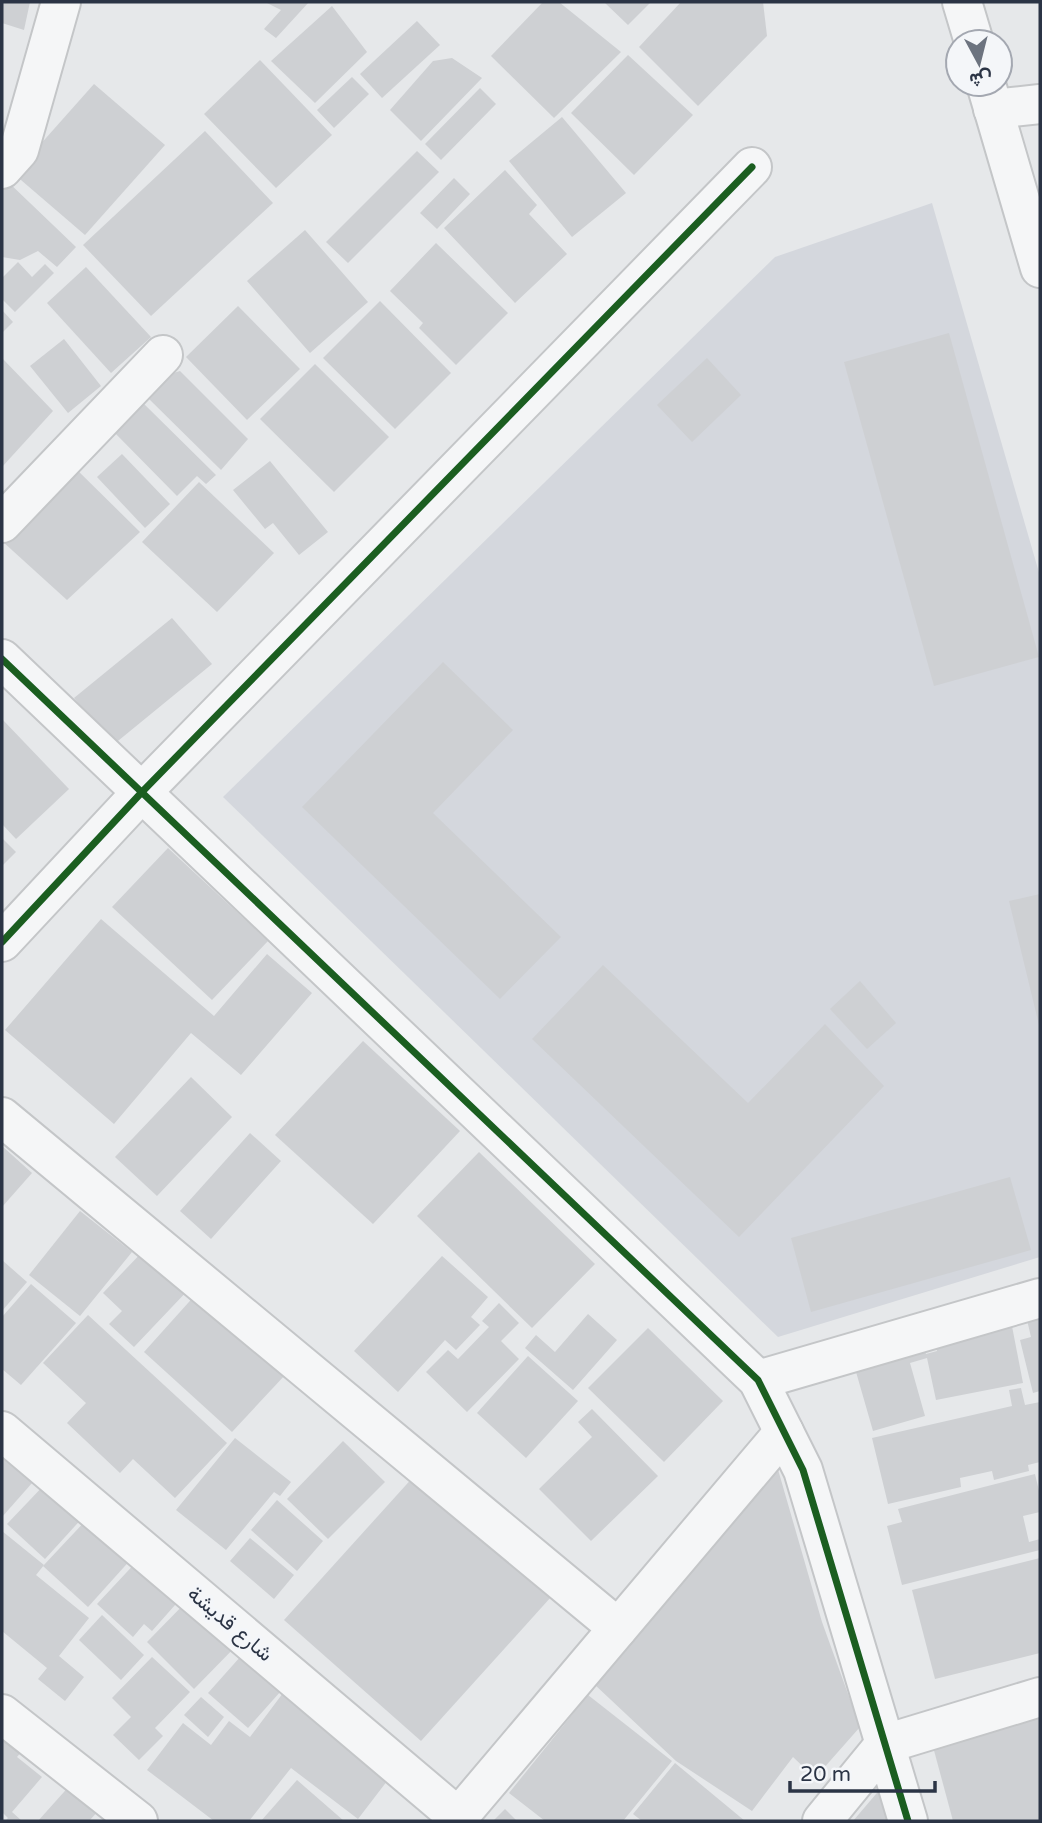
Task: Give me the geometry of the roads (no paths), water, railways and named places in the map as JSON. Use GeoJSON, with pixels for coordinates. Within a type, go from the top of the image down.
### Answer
{"type":"FeatureCollection","features":[{"type":"Feature","properties":{"kind":"street"},"geometry":{"type":"LineString","coordinates":[[2,170],[19,150],[61,2]]}},
{"type":"Feature","properties":{"kind":"street"},"geometry":{"type":"LineString","coordinates":[[962,2],[970,28]]}},
{"type":"Feature","properties":{"kind":"street"},"geometry":{"type":"LineString","coordinates":[[990,98],[1040,268]]}},
{"type":"Feature","properties":{"kind":"street"},"geometry":{"type":"LineString","coordinates":[[997,98],[1040,104]]}},
{"type":"Feature","properties":{"kind":"street"},"geometry":{"type":"LineString","coordinates":[[2,942],[142,792],[752,167]]}},
{"type":"Feature","properties":{"kind":"street"},"geometry":{"type":"LineString","coordinates":[[2,523],[163,355]]}},
{"type":"Feature","properties":{"kind":"street"},"geometry":{"type":"LineString","coordinates":[[2,659],[758,1380],[803,1470],[908,1821]]}},
{"type":"Feature","properties":{"kind":"street"},"geometry":{"type":"LineString","coordinates":[[2,1117],[618,1628]]}},
{"type":"Feature","properties":{"kind":"street"},"geometry":{"type":"LineString","coordinates":[[758,1380],[1040,1298]]}},
{"type":"Feature","properties":{"kind":"street","name":"شارع قديشة"},"geometry":{"type":"LineString","coordinates":[[2,1431],[457,1819]]}},
{"type":"Feature","properties":{"kind":"street"},"geometry":{"type":"LineString","coordinates":[[457,1819],[784,1432]]}},
{"type":"Feature","properties":{"kind":"street"},"geometry":{"type":"LineString","coordinates":[[822,1821],[885,1744],[1040,1697]]}},
{"type":"Feature","properties":{"kind":"street"},"geometry":{"type":"LineString","coordinates":[[2,1714],[138,1821]]}}]}
